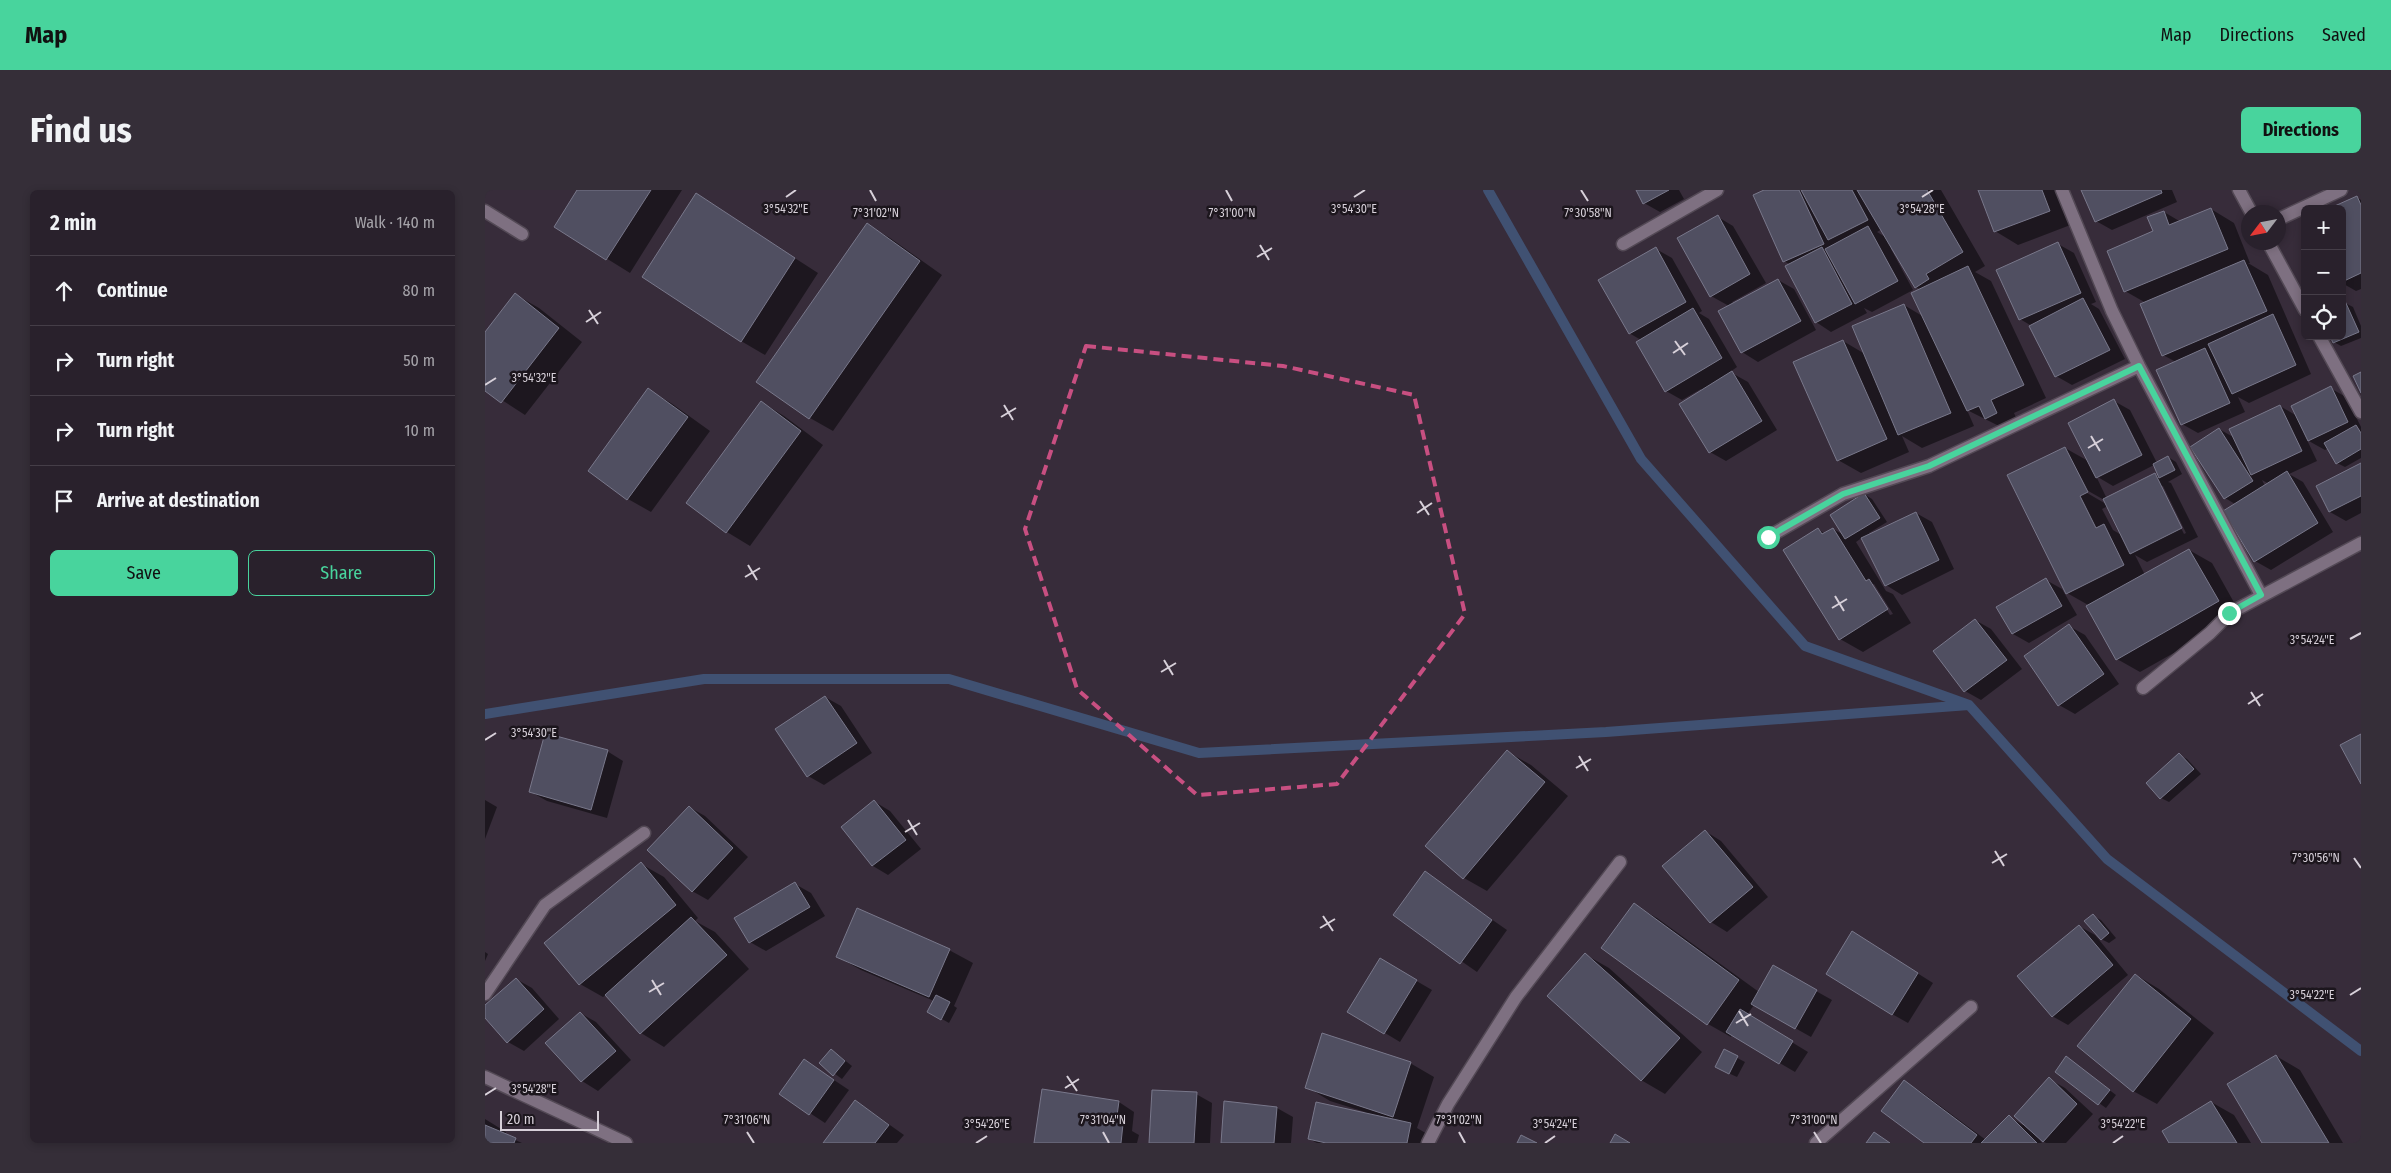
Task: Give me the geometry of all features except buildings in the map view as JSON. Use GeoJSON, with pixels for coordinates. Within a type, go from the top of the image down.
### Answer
{"type":"FeatureCollection","features":[{"type":"Feature","properties":{"kind":"street"},"geometry":{"type":"LineString","coordinates":[[1623,244],[1717,190]]}},
{"type":"Feature","properties":{"kind":"street"},"geometry":{"type":"LineString","coordinates":[[2062,190],[2113,311],[2139,366],[2261,595]]}},
{"type":"Feature","properties":{"kind":"street"},"geometry":{"type":"LineString","coordinates":[[2239,190],[2247,205]]}},
{"type":"Feature","properties":{"kind":"street"},"geometry":{"type":"LineString","coordinates":[[2286,216],[2341,190]]}},
{"type":"Feature","properties":{"kind":"street"},"geometry":{"type":"LineString","coordinates":[[485,211],[522,234]]}},
{"type":"Feature","properties":{"kind":"street"},"geometry":{"type":"LineString","coordinates":[[2272,250],[2301,303]]}},
{"type":"Feature","properties":{"kind":"street"},"geometry":{"type":"LineString","coordinates":[[2321,340],[2361,412]]}},
{"type":"Feature","properties":{"kind":"street"},"geometry":{"type":"LineString","coordinates":[[1768,537],[1843,494],[1929,466],[2139,366]]}},
{"type":"Feature","properties":{"kind":"street"},"geometry":{"type":"LineString","coordinates":[[2143,688],[2210,633],[2229,613],[2361,543]]}},
{"type":"Feature","properties":{"kind":"street"},"geometry":{"type":"LineString","coordinates":[[485,994],[545,905],[644,833]]}},
{"type":"Feature","properties":{"kind":"street"},"geometry":{"type":"LineString","coordinates":[[1428,1143],[1448,1104],[1516,997],[1620,862]]}},
{"type":"Feature","properties":{"kind":"street"},"geometry":{"type":"LineString","coordinates":[[1816,1143],[1971,1007]]}},
{"type":"Feature","properties":{"kind":"street"},"geometry":{"type":"LineString","coordinates":[[485,1077],[626,1143]]}},
{"type":"Feature","properties":{"kind":"highlighted area"},"geometry":{"type":"Polygon","coordinates":[[[1086,346],[1283,366],[1414,395],[1465,614],[1337,784],[1197,795],[1077,689],[1025,529],[1086,346]]]}},
{"type":"Feature","properties":{"kind":"waterway"},"geometry":{"type":"LineString","coordinates":[[1488,190],[1641,459],[1805,646],[1969,705],[2107,859],[2361,1051]]}},
{"type":"Feature","properties":{"kind":"waterway"},"geometry":{"type":"LineString","coordinates":[[485,714],[704,679],[949,679],[1199,753],[1606,732],[1969,705]]}},
{"type":"Feature","properties":{"kind":"route"},"geometry":{"type":"LineString","coordinates":[[1768,537],[1843,494],[1929,466],[2139,366],[2261,595],[2229,613]]}}]}
